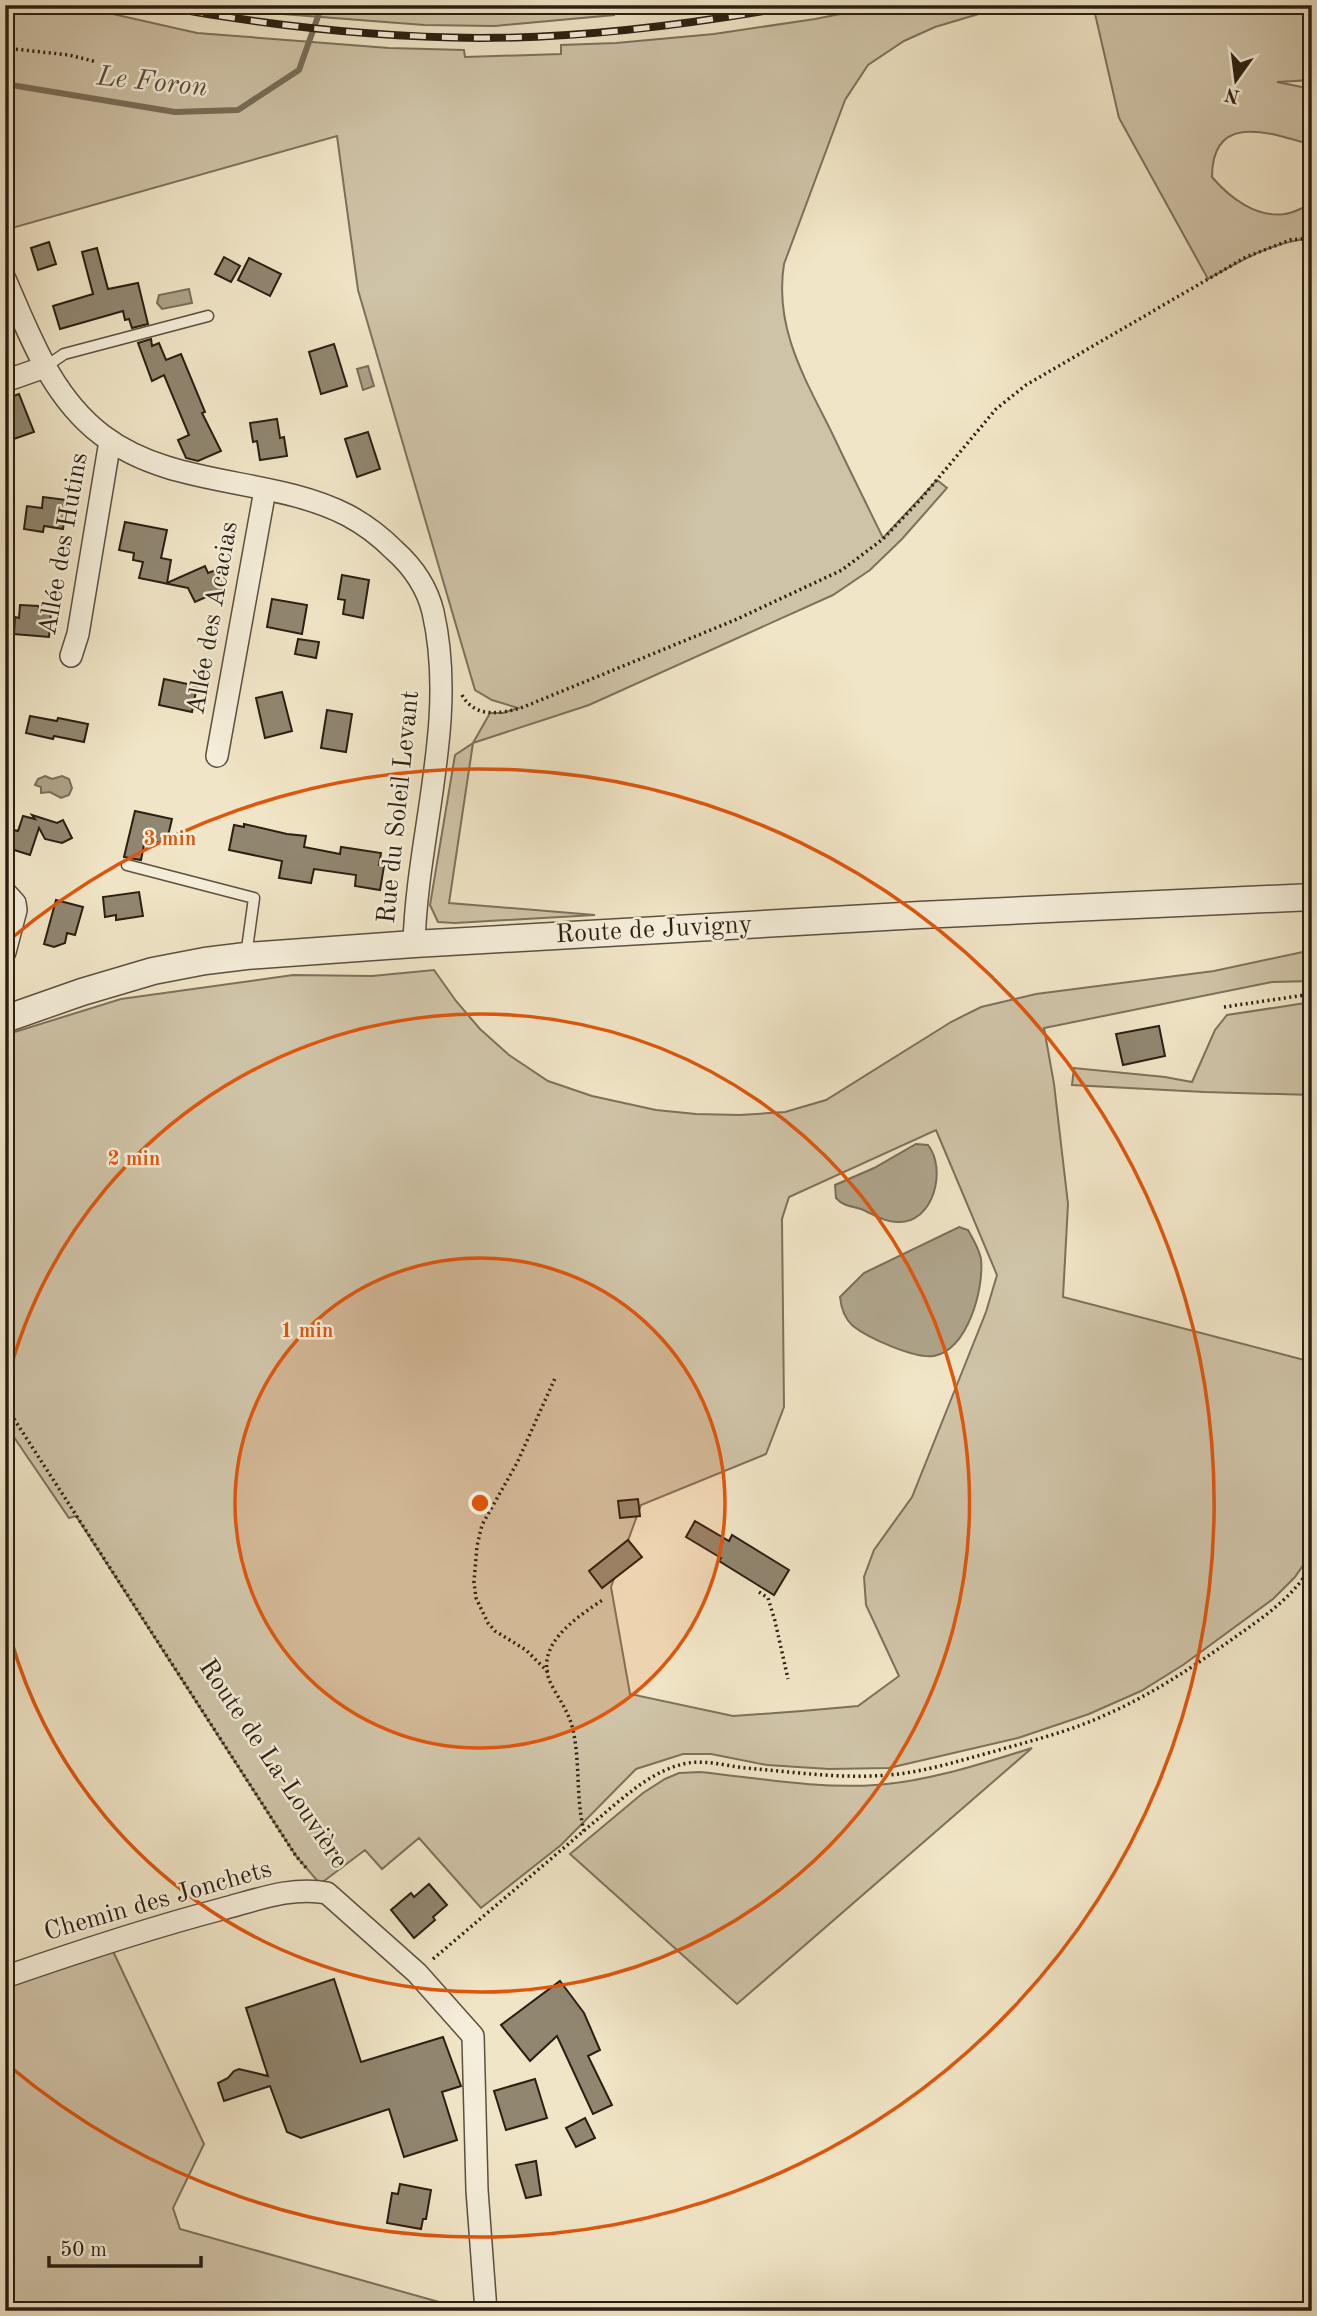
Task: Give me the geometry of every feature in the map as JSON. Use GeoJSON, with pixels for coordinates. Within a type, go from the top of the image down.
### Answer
{"type":"FeatureCollection","features":[{"type":"Feature","properties":{"kind":"street","name":"Rue du Soleil Levant"},"geometry":{"type":"LineString","coordinates":[[5,279],[52,381],[92,427],[110,441],[160,466],[331,508],[362,524],[389,545],[409,566],[427,593],[432,608],[439,658],[440,716],[420,866],[414,944]]}},
{"type":"Feature","properties":{"kind":"street"},"geometry":{"type":"LineString","coordinates":[[5,381],[45,367]]}},
{"type":"Feature","properties":{"kind":"street","name":"Allée des Hutins"},"geometry":{"type":"LineString","coordinates":[[71,656],[78,634],[110,441]]}},
{"type":"Feature","properties":{"kind":"street","name":"Allée des Acacias"},"geometry":{"type":"LineString","coordinates":[[216,756],[265,490]]}},
{"type":"Feature","properties":{"kind":"street"},"geometry":{"type":"LineString","coordinates":[[5,892],[15,903],[16,910],[5,953]]}},
{"type":"Feature","properties":{"kind":"street","name":"Route de Juvigny"},"geometry":{"type":"LineString","coordinates":[[5,1020],[82,992],[153,971],[246,956],[906,915],[1312,897]]}},
{"type":"Feature","properties":{"kind":"street","name":"Chemin des Jonchets"},"geometry":{"type":"LineString","coordinates":[[5,1976],[132,1935],[280,1894],[314,1891],[327,1893]]}},
{"type":"Feature","properties":{"kind":"street","name":"Route de La-Louvière"},"geometry":{"type":"LineString","coordinates":[[327,1893],[416,1973],[473,2036],[477,2190],[486,2311]]}},
{"type":"Feature","properties":{"kind":"lane"},"geometry":{"type":"LineString","coordinates":[[45,367],[65,355],[208,316]]}},
{"type":"Feature","properties":{"kind":"lane"},"geometry":{"type":"LineString","coordinates":[[127,865],[254,898],[246,956]]}},
{"type":"Feature","properties":{"kind":"path"},"geometry":{"type":"LineString","coordinates":[[5,48],[69,55],[97,62]]}},
{"type":"Feature","properties":{"kind":"path"},"geometry":{"type":"LineString","coordinates":[[459,685],[463,698],[470,705],[490,713],[503,713],[735,620],[842,570],[883,539],[920,500],[989,417],[1026,385],[1246,257],[1290,240],[1312,238]]}},
{"type":"Feature","properties":{"kind":"path"},"geometry":{"type":"LineString","coordinates":[[1224,1007],[1312,994]]}},
{"type":"Feature","properties":{"kind":"path"},"geometry":{"type":"LineString","coordinates":[[548,1672],[536,1658],[495,1631],[488,1623],[476,1598],[474,1582],[482,1525],[517,1463],[556,1376]]}},
{"type":"Feature","properties":{"kind":"path","name":"Route de La-Louvière"},"geometry":{"type":"LineString","coordinates":[[5,1405],[296,1856],[327,1893]]}},
{"type":"Feature","properties":{"kind":"path"},"geometry":{"type":"LineString","coordinates":[[416,1973],[642,1782],[660,1772],[698,1762],[814,1775],[889,1775],[940,1767],[1064,1731],[1144,1696],[1189,1670],[1286,1600],[1312,1565]]}},
{"type":"Feature","properties":{"kind":"path"},"geometry":{"type":"LineString","coordinates":[[760,1592],[768,1598],[772,1609],[788,1679]]}},
{"type":"Feature","properties":{"kind":"path"},"geometry":{"type":"LineString","coordinates":[[584,1831],[574,1732],[567,1711],[551,1684],[548,1653],[556,1637],[568,1625],[604,1599]]}},
{"type":"Feature","properties":{"kind":"shaded area"},"geometry":{"type":"Polygon","coordinates":[[[5,5],[73,5],[197,33],[389,48],[464,50],[465,57],[561,54],[561,45],[714,34],[886,5],[1009,5],[935,27],[904,41],[868,65],[845,100],[784,264],[783,309],[794,351],[883,538],[937,480],[947,488],[902,539],[870,570],[833,595],[589,705],[473,743],[490,713],[503,713],[518,708],[492,700],[475,690],[358,290],[337,136],[5,230],[5,5]]]}},
{"type":"Feature","properties":{"kind":"shaded area"},"geometry":{"type":"Polygon","coordinates":[[[241,5],[613,5],[614,15],[495,26],[424,25],[282,14],[241,5]]]}},
{"type":"Feature","properties":{"kind":"shaded area"},"geometry":{"type":"Polygon","coordinates":[[[1093,5],[1312,5],[1312,80],[1277,82],[1312,89],[1312,145],[1262,132],[1233,135],[1222,142],[1215,156],[1212,177],[1235,199],[1264,213],[1288,213],[1312,204],[1312,238],[1270,248],[1208,279],[1119,118],[1093,5]]]}},
{"type":"Feature","properties":{"kind":"shaded area"},"geometry":{"type":"Polygon","coordinates":[[[189,289],[192,303],[162,309],[157,303],[159,295],[189,289]]]}},
{"type":"Feature","properties":{"kind":"shaded area"},"geometry":{"type":"Polygon","coordinates":[[[368,366],[374,386],[363,390],[357,369],[368,366]]]}},
{"type":"Feature","properties":{"kind":"shaded area"},"geometry":{"type":"Polygon","coordinates":[[[473,743],[449,903],[595,915],[438,922],[430,905],[455,755],[473,743]]]}},
{"type":"Feature","properties":{"kind":"shaded area"},"geometry":{"type":"Polygon","coordinates":[[[45,776],[52,779],[62,776],[69,779],[72,788],[69,795],[61,798],[50,792],[41,793],[41,787],[35,785],[38,779],[45,776]]]}},
{"type":"Feature","properties":{"kind":"shaded area"},"geometry":{"type":"Polygon","coordinates":[[[1312,950],[1312,981],[1272,982],[1044,1028],[1054,1084],[1068,1204],[1063,1297],[1312,1362],[1312,1552],[1295,1577],[1273,1599],[1183,1665],[1141,1691],[1089,1714],[1018,1738],[889,1768],[829,1769],[767,1765],[711,1754],[683,1754],[636,1769],[561,1845],[481,1908],[419,1838],[382,1869],[365,1850],[320,1884],[296,1856],[76,1516],[69,1518],[5,1424],[5,1035],[121,999],[293,975],[372,976],[434,970],[480,1029],[509,1055],[548,1081],[592,1096],[656,1110],[740,1115],[785,1112],[826,1100],[951,1022],[981,1007],[1036,994],[1214,971],[1312,950]],[[936,1130],[789,1197],[782,1219],[784,1407],[766,1454],[641,1505],[611,1587],[630,1694],[733,1716],[858,1706],[899,1676],[866,1605],[864,1577],[874,1550],[912,1497],[986,1312],[997,1275],[936,1130]]]}},
{"type":"Feature","properties":{"kind":"shaded area"},"geometry":{"type":"Polygon","coordinates":[[[1312,1002],[1312,1095],[1072,1085],[1074,1068],[1192,1082],[1215,1030],[1227,1015],[1312,1002]]]}},
{"type":"Feature","properties":{"kind":"shaded area"},"geometry":{"type":"Polygon","coordinates":[[[916,1144],[928,1145],[934,1155],[936,1167],[934,1193],[920,1214],[910,1220],[892,1222],[844,1204],[836,1198],[835,1185],[874,1168],[916,1144]]]}},
{"type":"Feature","properties":{"kind":"shaded area"},"geometry":{"type":"Polygon","coordinates":[[[959,1227],[968,1230],[979,1251],[980,1286],[965,1330],[946,1351],[926,1356],[904,1351],[880,1342],[850,1323],[840,1297],[864,1273],[959,1227]]]}},
{"type":"Feature","properties":{"kind":"shaded area"},"geometry":{"type":"Polygon","coordinates":[[[1032,1748],[737,2004],[570,1854],[643,1793],[679,1773],[700,1772],[810,1784],[876,1785],[936,1776],[1032,1748]]]}},
{"type":"Feature","properties":{"kind":"shaded area"},"geometry":{"type":"Polygon","coordinates":[[[111,1947],[204,2144],[173,2208],[180,2229],[471,2311],[5,2311],[5,1984],[111,1947]]]}},
{"type":"Feature","properties":{"kind":"building"},"geometry":{"type":"Polygon","coordinates":[[[49,242],[56,264],[38,270],[31,248],[49,242]]]}},
{"type":"Feature","properties":{"kind":"building"},"geometry":{"type":"Polygon","coordinates":[[[97,248],[108,289],[138,283],[148,324],[132,328],[129,319],[125,320],[123,311],[60,329],[53,306],[93,294],[82,252],[97,248]]]}},
{"type":"Feature","properties":{"kind":"building"},"geometry":{"type":"Polygon","coordinates":[[[224,257],[240,266],[231,282],[215,274],[224,257]]]}},
{"type":"Feature","properties":{"kind":"building"},"geometry":{"type":"Polygon","coordinates":[[[249,258],[281,274],[270,296],[238,280],[249,258]]]}},
{"type":"Feature","properties":{"kind":"building"},"geometry":{"type":"Polygon","coordinates":[[[151,339],[152,346],[159,343],[166,360],[181,354],[205,412],[202,413],[221,451],[198,461],[186,458],[178,440],[189,435],[164,375],[152,381],[138,343],[151,339]]]}},
{"type":"Feature","properties":{"kind":"building"},"geometry":{"type":"Polygon","coordinates":[[[334,344],[347,386],[321,394],[309,352],[334,344]]]}},
{"type":"Feature","properties":{"kind":"building"},"geometry":{"type":"Polygon","coordinates":[[[19,394],[34,432],[5,442],[5,399],[19,394]]]}},
{"type":"Feature","properties":{"kind":"building"},"geometry":{"type":"Polygon","coordinates":[[[277,419],[287,456],[260,460],[250,423],[277,419]]]}},
{"type":"Feature","properties":{"kind":"building"},"geometry":{"type":"Polygon","coordinates":[[[368,432],[380,469],[357,477],[345,439],[368,432]]]}},
{"type":"Feature","properties":{"kind":"building"},"geometry":{"type":"Polygon","coordinates":[[[43,497],[67,500],[63,529],[44,526],[43,532],[24,529],[27,506],[42,508],[43,497]]]}},
{"type":"Feature","properties":{"kind":"building"},"geometry":{"type":"Polygon","coordinates":[[[125,522],[167,530],[161,558],[171,560],[167,583],[205,566],[208,573],[216,570],[224,589],[195,602],[188,588],[139,578],[143,562],[133,560],[134,553],[119,550],[125,522]]]}},
{"type":"Feature","properties":{"kind":"building"},"geometry":{"type":"Polygon","coordinates":[[[342,575],[369,580],[363,618],[343,614],[345,600],[338,599],[342,575]]]}},
{"type":"Feature","properties":{"kind":"building"},"geometry":{"type":"Polygon","coordinates":[[[272,599],[307,605],[302,634],[267,627],[272,599]]]}},
{"type":"Feature","properties":{"kind":"building"},"geometry":{"type":"Polygon","coordinates":[[[20,605],[39,606],[39,611],[51,612],[49,637],[14,634],[15,617],[19,618],[20,605]]]}},
{"type":"Feature","properties":{"kind":"building"},"geometry":{"type":"Polygon","coordinates":[[[298,639],[319,642],[316,658],[295,654],[298,639]]]}},
{"type":"Feature","properties":{"kind":"building"},"geometry":{"type":"Polygon","coordinates":[[[164,679],[197,686],[192,712],[159,705],[164,679]]]}},
{"type":"Feature","properties":{"kind":"building"},"geometry":{"type":"Polygon","coordinates":[[[282,692],[292,731],[265,738],[256,698],[282,692]]]}},
{"type":"Feature","properties":{"kind":"building"},"geometry":{"type":"Polygon","coordinates":[[[327,710],[352,714],[346,752],[321,748],[327,710]]]}},
{"type":"Feature","properties":{"kind":"building"},"geometry":{"type":"Polygon","coordinates":[[[30,716],[88,724],[84,742],[26,733],[30,716]]]}},
{"type":"Feature","properties":{"kind":"building"},"geometry":{"type":"Polygon","coordinates":[[[135,811],[172,819],[166,844],[145,840],[141,860],[124,857],[135,811]]]}},
{"type":"Feature","properties":{"kind":"building"},"geometry":{"type":"Polygon","coordinates":[[[32,815],[57,823],[63,820],[72,838],[62,843],[45,839],[39,828],[30,855],[8,848],[14,830],[18,831],[23,816],[35,819],[32,815]]]}},
{"type":"Feature","properties":{"kind":"building"},"geometry":{"type":"Polygon","coordinates":[[[244,824],[306,836],[304,847],[340,854],[341,847],[381,853],[379,865],[384,866],[380,890],[355,886],[356,875],[314,869],[311,883],[279,878],[282,861],[229,850],[234,825],[244,827],[244,824]]]}},
{"type":"Feature","properties":{"kind":"building"},"geometry":{"type":"Polygon","coordinates":[[[139,892],[143,916],[116,920],[116,915],[105,917],[103,897],[139,892]]]}},
{"type":"Feature","properties":{"kind":"building"},"geometry":{"type":"Polygon","coordinates":[[[56,900],[83,907],[75,935],[67,933],[65,943],[54,947],[44,944],[56,900]]]}},
{"type":"Feature","properties":{"kind":"building"},"geometry":{"type":"Polygon","coordinates":[[[1159,1026],[1165,1056],[1123,1065],[1116,1034],[1159,1026]]]}},
{"type":"Feature","properties":{"kind":"building"},"geometry":{"type":"Polygon","coordinates":[[[638,1499],[640,1516],[620,1518],[618,1501],[638,1499]]]}},
{"type":"Feature","properties":{"kind":"building"},"geometry":{"type":"Polygon","coordinates":[[[695,1521],[729,1541],[732,1535],[789,1570],[774,1595],[686,1537],[695,1521]]]}},
{"type":"Feature","properties":{"kind":"building"},"geometry":{"type":"Polygon","coordinates":[[[628,1540],[642,1557],[602,1588],[589,1571],[628,1540]]]}},
{"type":"Feature","properties":{"kind":"building"},"geometry":{"type":"Polygon","coordinates":[[[429,1884],[447,1905],[433,1917],[435,1920],[414,1938],[391,1910],[411,1893],[414,1897],[429,1884]]]}},
{"type":"Feature","properties":{"kind":"building"},"geometry":{"type":"Polygon","coordinates":[[[334,1979],[361,2062],[443,2037],[461,2086],[442,2092],[457,2140],[404,2157],[389,2109],[301,2138],[287,2132],[270,2086],[224,2101],[218,2083],[234,2071],[239,2069],[268,2076],[246,2008],[334,1979]]]}},
{"type":"Feature","properties":{"kind":"building"},"geometry":{"type":"Polygon","coordinates":[[[560,1981],[584,2013],[600,2050],[588,2056],[612,2105],[593,2114],[557,2036],[530,2061],[501,2025],[560,1981]]]}},
{"type":"Feature","properties":{"kind":"building"},"geometry":{"type":"Polygon","coordinates":[[[535,2079],[547,2118],[506,2130],[494,2091],[535,2079]]]}},
{"type":"Feature","properties":{"kind":"building"},"geometry":{"type":"Polygon","coordinates":[[[585,2118],[595,2138],[576,2147],[566,2128],[585,2118]]]}},
{"type":"Feature","properties":{"kind":"building"},"geometry":{"type":"Polygon","coordinates":[[[536,2161],[541,2195],[526,2198],[516,2165],[536,2161]]]}},
{"type":"Feature","properties":{"kind":"building"},"geometry":{"type":"Polygon","coordinates":[[[400,2184],[431,2190],[426,2219],[423,2219],[421,2229],[387,2223],[392,2193],[398,2194],[400,2184]]]}},
{"type":"Feature","properties":{"kind":"waterway","name":"Le Foron"},"geometry":{"type":"LineString","coordinates":[[5,84],[175,112],[238,110],[299,70],[322,5]]}},
{"type":"Feature","properties":{"kind":"railway"},"geometry":{"type":"LineString","coordinates":[[156,5],[317,29],[480,38],[560,36],[640,29],[798,5]]}}]}
